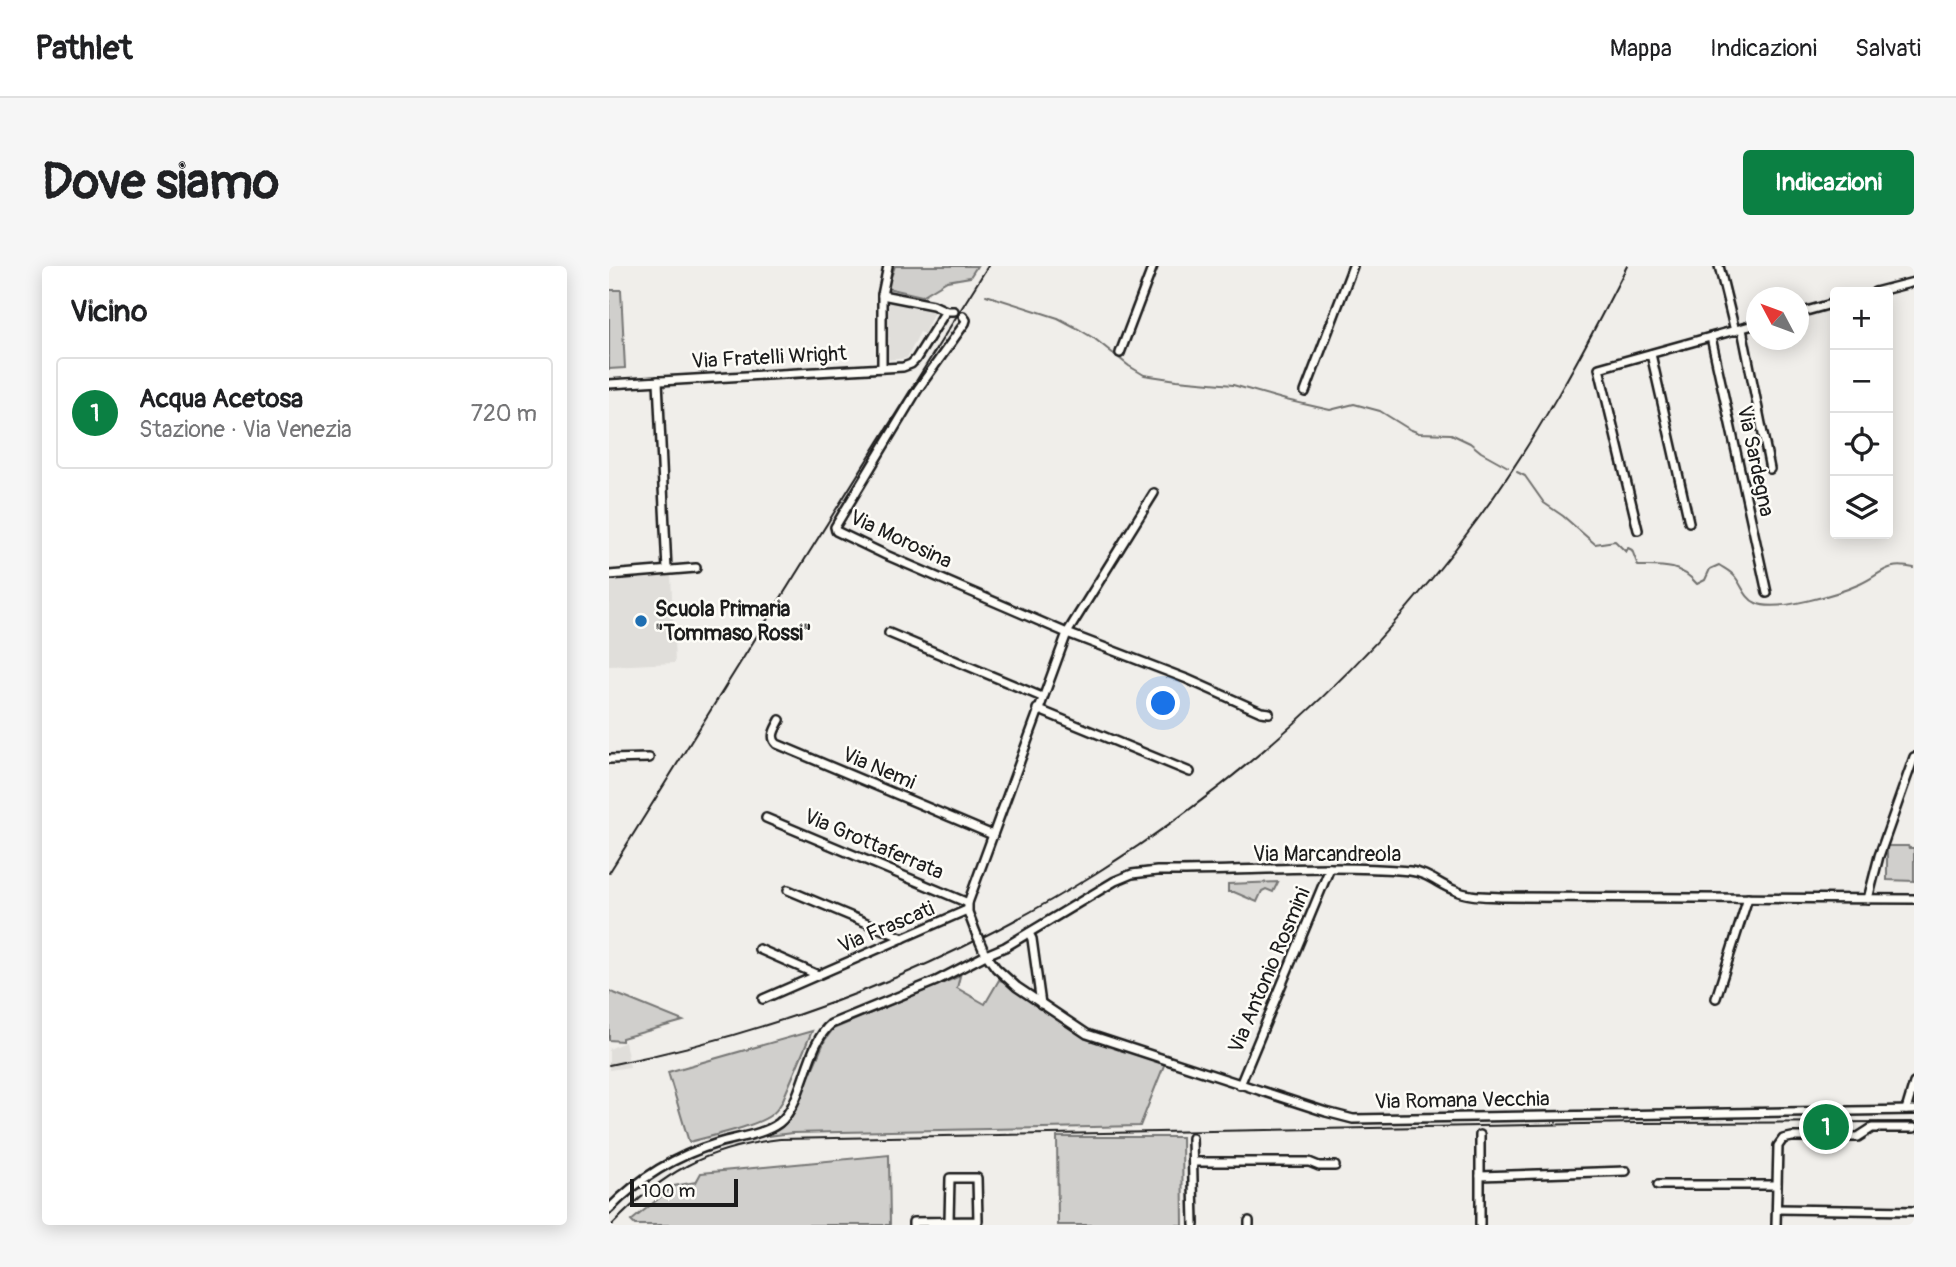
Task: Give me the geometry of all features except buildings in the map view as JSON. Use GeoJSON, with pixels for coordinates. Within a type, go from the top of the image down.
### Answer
{"type":"FeatureCollection","features":[{"type":"Feature","properties":{"kind":"street"},"geometry":{"type":"LineString","coordinates":[[882,368],[882,295],[888,266]]}},
{"type":"Feature","properties":{"kind":"street"},"geometry":{"type":"LineString","coordinates":[[1120,353],[1153,266]]}},
{"type":"Feature","properties":{"kind":"street"},"geometry":{"type":"LineString","coordinates":[[1305,392],[1353,266]]}},
{"type":"Feature","properties":{"kind":"street"},"geometry":{"type":"LineString","coordinates":[[1719,266],[1739,330],[1770,469]]}},
{"type":"Feature","properties":{"kind":"street"},"geometry":{"type":"LineString","coordinates":[[1893,287],[1914,282]]}},
{"type":"Feature","properties":{"kind":"street","name":"Via Fratelli Wright"},"geometry":{"type":"LineString","coordinates":[[609,384],[903,367],[913,362],[950,311],[882,295]]}},
{"type":"Feature","properties":{"kind":"street"},"geometry":{"type":"LineString","coordinates":[[1809,310],[1830,304]]}},
{"type":"Feature","properties":{"kind":"street","name":"Via Morosina"},"geometry":{"type":"LineString","coordinates":[[963,316],[965,323],[918,389],[835,529],[886,555],[1067,632],[1269,713]]}},
{"type":"Feature","properties":{"kind":"street"},"geometry":{"type":"LineString","coordinates":[[1638,530],[1599,368],[1746,328]]}},
{"type":"Feature","properties":{"kind":"street","name":"Via Sardegna"},"geometry":{"type":"LineString","coordinates":[[1711,337],[1767,593]]}},
{"type":"Feature","properties":{"kind":"street"},"geometry":{"type":"LineString","coordinates":[[1651,354],[1689,522]]}},
{"type":"Feature","properties":{"kind":"street"},"geometry":{"type":"LineString","coordinates":[[658,381],[667,570]]}},
{"type":"Feature","properties":{"kind":"street"},"geometry":{"type":"LineString","coordinates":[[985,952],[968,907],[1037,709],[1067,632],[1154,493]]}},
{"type":"Feature","properties":{"kind":"street"},"geometry":{"type":"LineString","coordinates":[[609,575],[696,568]]}},
{"type":"Feature","properties":{"kind":"street"},"geometry":{"type":"LineString","coordinates":[[889,633],[1042,697]]}},
{"type":"Feature","properties":{"kind":"street"},"geometry":{"type":"LineString","coordinates":[[1037,709],[1190,772]]}},
{"type":"Feature","properties":{"kind":"street","name":"Via Nemi"},"geometry":{"type":"LineString","coordinates":[[780,720],[773,737],[777,744],[993,835]]}},
{"type":"Feature","properties":{"kind":"street"},"geometry":{"type":"LineString","coordinates":[[1868,899],[1879,856],[1914,757]]}},
{"type":"Feature","properties":{"kind":"street"},"geometry":{"type":"LineString","coordinates":[[609,759],[649,758]]}},
{"type":"Feature","properties":{"kind":"street","name":"Via Grottaferrata"},"geometry":{"type":"LineString","coordinates":[[766,818],[968,907]]}},
{"type":"Feature","properties":{"kind":"street","name":"Via Marcandreola"},"geometry":{"type":"LineString","coordinates":[[609,1209],[639,1182],[666,1164],[700,1149],[761,1131],[779,1122],[791,1107],[821,1035],[831,1024],[944,978],[985,952],[1005,947],[1102,887],[1132,874],[1157,871],[1330,869],[1417,872],[1456,891],[1472,895],[1520,898],[1914,899]]}},
{"type":"Feature","properties":{"kind":"street","name":"Via Antonio Rosmini"},"geometry":{"type":"LineString","coordinates":[[1240,1085],[1330,869]]}},
{"type":"Feature","properties":{"kind":"street"},"geometry":{"type":"LineString","coordinates":[[788,890],[904,938]]}},
{"type":"Feature","properties":{"kind":"street"},"geometry":{"type":"LineString","coordinates":[[1716,998],[1748,898]]}},
{"type":"Feature","properties":{"kind":"street","name":"Via Frascati"},"geometry":{"type":"LineString","coordinates":[[763,999],[968,907]]}},
{"type":"Feature","properties":{"kind":"street"},"geometry":{"type":"LineString","coordinates":[[1029,933],[1041,1004]]}},
{"type":"Feature","properties":{"kind":"street"},"geometry":{"type":"LineString","coordinates":[[996,968],[997,959],[1005,947]]}},
{"type":"Feature","properties":{"kind":"street","name":"Via Frascati"},"geometry":{"type":"LineString","coordinates":[[759,949],[818,975]]}},
{"type":"Feature","properties":{"kind":"street","name":"Via Romana Vecchia"},"geometry":{"type":"LineString","coordinates":[[985,952],[996,968],[1017,987],[1087,1034],[1334,1115],[1361,1119],[1910,1110],[1914,1083]]}},
{"type":"Feature","properties":{"kind":"street"},"geometry":{"type":"LineString","coordinates":[[1776,1225],[1780,1141],[1787,1137],[1858,1137],[1872,1128],[1914,1128]]}},
{"type":"Feature","properties":{"kind":"street"},"geometry":{"type":"LineString","coordinates":[[1480,1135],[1480,1225]]}},
{"type":"Feature","properties":{"kind":"street"},"geometry":{"type":"LineString","coordinates":[[1192,1138],[1194,1225]]}},
{"type":"Feature","properties":{"kind":"street"},"geometry":{"type":"LineString","coordinates":[[1193,1162],[1309,1162],[1319,1166],[1335,1166]]}},
{"type":"Feature","properties":{"kind":"street"},"geometry":{"type":"LineString","coordinates":[[1480,1176],[1626,1171]]}},
{"type":"Feature","properties":{"kind":"street"},"geometry":{"type":"LineString","coordinates":[[913,1225],[913,1222],[978,1221],[977,1178],[950,1178],[949,1221]]}},
{"type":"Feature","properties":{"kind":"street"},"geometry":{"type":"LineString","coordinates":[[1658,1185],[1777,1185]]}},
{"type":"Feature","properties":{"kind":"street"},"geometry":{"type":"LineString","coordinates":[[1777,1209],[1914,1210]]}},
{"type":"Feature","properties":{"kind":"shaded area"},"geometry":{"type":"Polygon","coordinates":[[[895,266],[977,266],[970,277],[947,281],[922,296],[887,288],[895,266]]]}},
{"type":"Feature","properties":{"kind":"shaded area"},"geometry":{"type":"Polygon","coordinates":[[[609,290],[621,290],[625,368],[609,369],[609,290]]]}},
{"type":"Feature","properties":{"kind":"shaded area"},"geometry":{"type":"Polygon","coordinates":[[[884,300],[935,309],[924,334],[920,332],[907,358],[887,360],[885,340],[890,338],[887,328],[883,327],[884,300]]]}},
{"type":"Feature","properties":{"kind":"shaded area","name":"Scuola Primaria \"Tommaso Rossi\""},"geometry":{"type":"Polygon","coordinates":[[[671,575],[675,663],[609,666],[609,578],[671,575]]]}},
{"type":"Feature","properties":{"kind":"shaded area"},"geometry":{"type":"Polygon","coordinates":[[[1887,846],[1914,848],[1914,881],[1887,880],[1887,846]]]}},
{"type":"Feature","properties":{"kind":"shaded area"},"geometry":{"type":"Polygon","coordinates":[[[1278,882],[1273,892],[1266,889],[1262,891],[1257,902],[1228,892],[1228,884],[1278,882]]]}},
{"type":"Feature","properties":{"kind":"shaded area"},"geometry":{"type":"Polygon","coordinates":[[[960,976],[957,988],[985,1004],[999,980],[1013,984],[1087,1034],[1166,1060],[1140,1126],[792,1133],[768,1136],[781,1128],[792,1116],[825,1040],[833,1029],[960,976]]]}},
{"type":"Feature","properties":{"kind":"shaded area"},"geometry":{"type":"Polygon","coordinates":[[[609,991],[683,1021],[622,1038],[622,1041],[609,1040],[609,991]]]}},
{"type":"Feature","properties":{"kind":"shaded area"},"geometry":{"type":"Polygon","coordinates":[[[812,1031],[782,1102],[774,1112],[744,1127],[689,1142],[668,1072],[812,1031]]]}},
{"type":"Feature","properties":{"kind":"shaded area"},"geometry":{"type":"Polygon","coordinates":[[[625,1042],[630,1067],[609,1070],[609,1049],[625,1042]]]}},
{"type":"Feature","properties":{"kind":"shaded area"},"geometry":{"type":"Polygon","coordinates":[[[1057,1137],[1182,1137],[1183,1225],[1058,1225],[1057,1137]]]}},
{"type":"Feature","properties":{"kind":"shaded area"},"geometry":{"type":"Polygon","coordinates":[[[889,1155],[890,1225],[635,1225],[631,1221],[674,1186],[696,1182],[701,1173],[889,1155]]]}},
{"type":"Feature","properties":{"kind":"waterway"},"geometry":{"type":"LineString","coordinates":[[986,295],[1058,318],[1095,339],[1144,375],[1233,385],[1330,410],[1354,404],[1380,411],[1419,433],[1451,434],[1508,467]]}},
{"type":"Feature","properties":{"kind":"waterway"},"geometry":{"type":"LineString","coordinates":[[1517,472],[1525,476],[1544,503],[1595,544],[1615,541],[1626,552],[1628,548],[1632,550],[1638,566],[1663,566],[1677,570],[1691,577],[1697,584],[1705,580],[1710,569],[1719,565],[1734,576],[1749,599],[1756,603],[1778,606],[1824,597],[1860,584],[1890,568],[1914,568]]}},
{"type":"Feature","properties":{"kind":"railway"},"geometry":{"type":"LineString","coordinates":[[609,873],[988,266]]}},
{"type":"Feature","properties":{"kind":"railway"},"geometry":{"type":"LineString","coordinates":[[609,1065],[737,1034],[862,991],[982,937],[1096,873],[1204,798],[1305,714],[1397,619],[1480,516],[1521,456],[1558,394],[1627,266]]}},
{"type":"Feature","properties":{"kind":"railway"},"geometry":{"type":"LineString","coordinates":[[612,1225],[649,1190],[687,1166],[730,1149],[780,1139],[1637,1123],[1914,1122]]}},
{"type":"Feature","properties":{"kind":"place","name":"Scuola Primaria \"Tommaso Rossi\""},"geometry":{"type":"Point","coordinates":[641,621]}},
{"type":"Feature","properties":{"kind":"place","name":"Acqua Acetosa"},"geometry":{"type":"Point","coordinates":[1826,1127]}}]}
